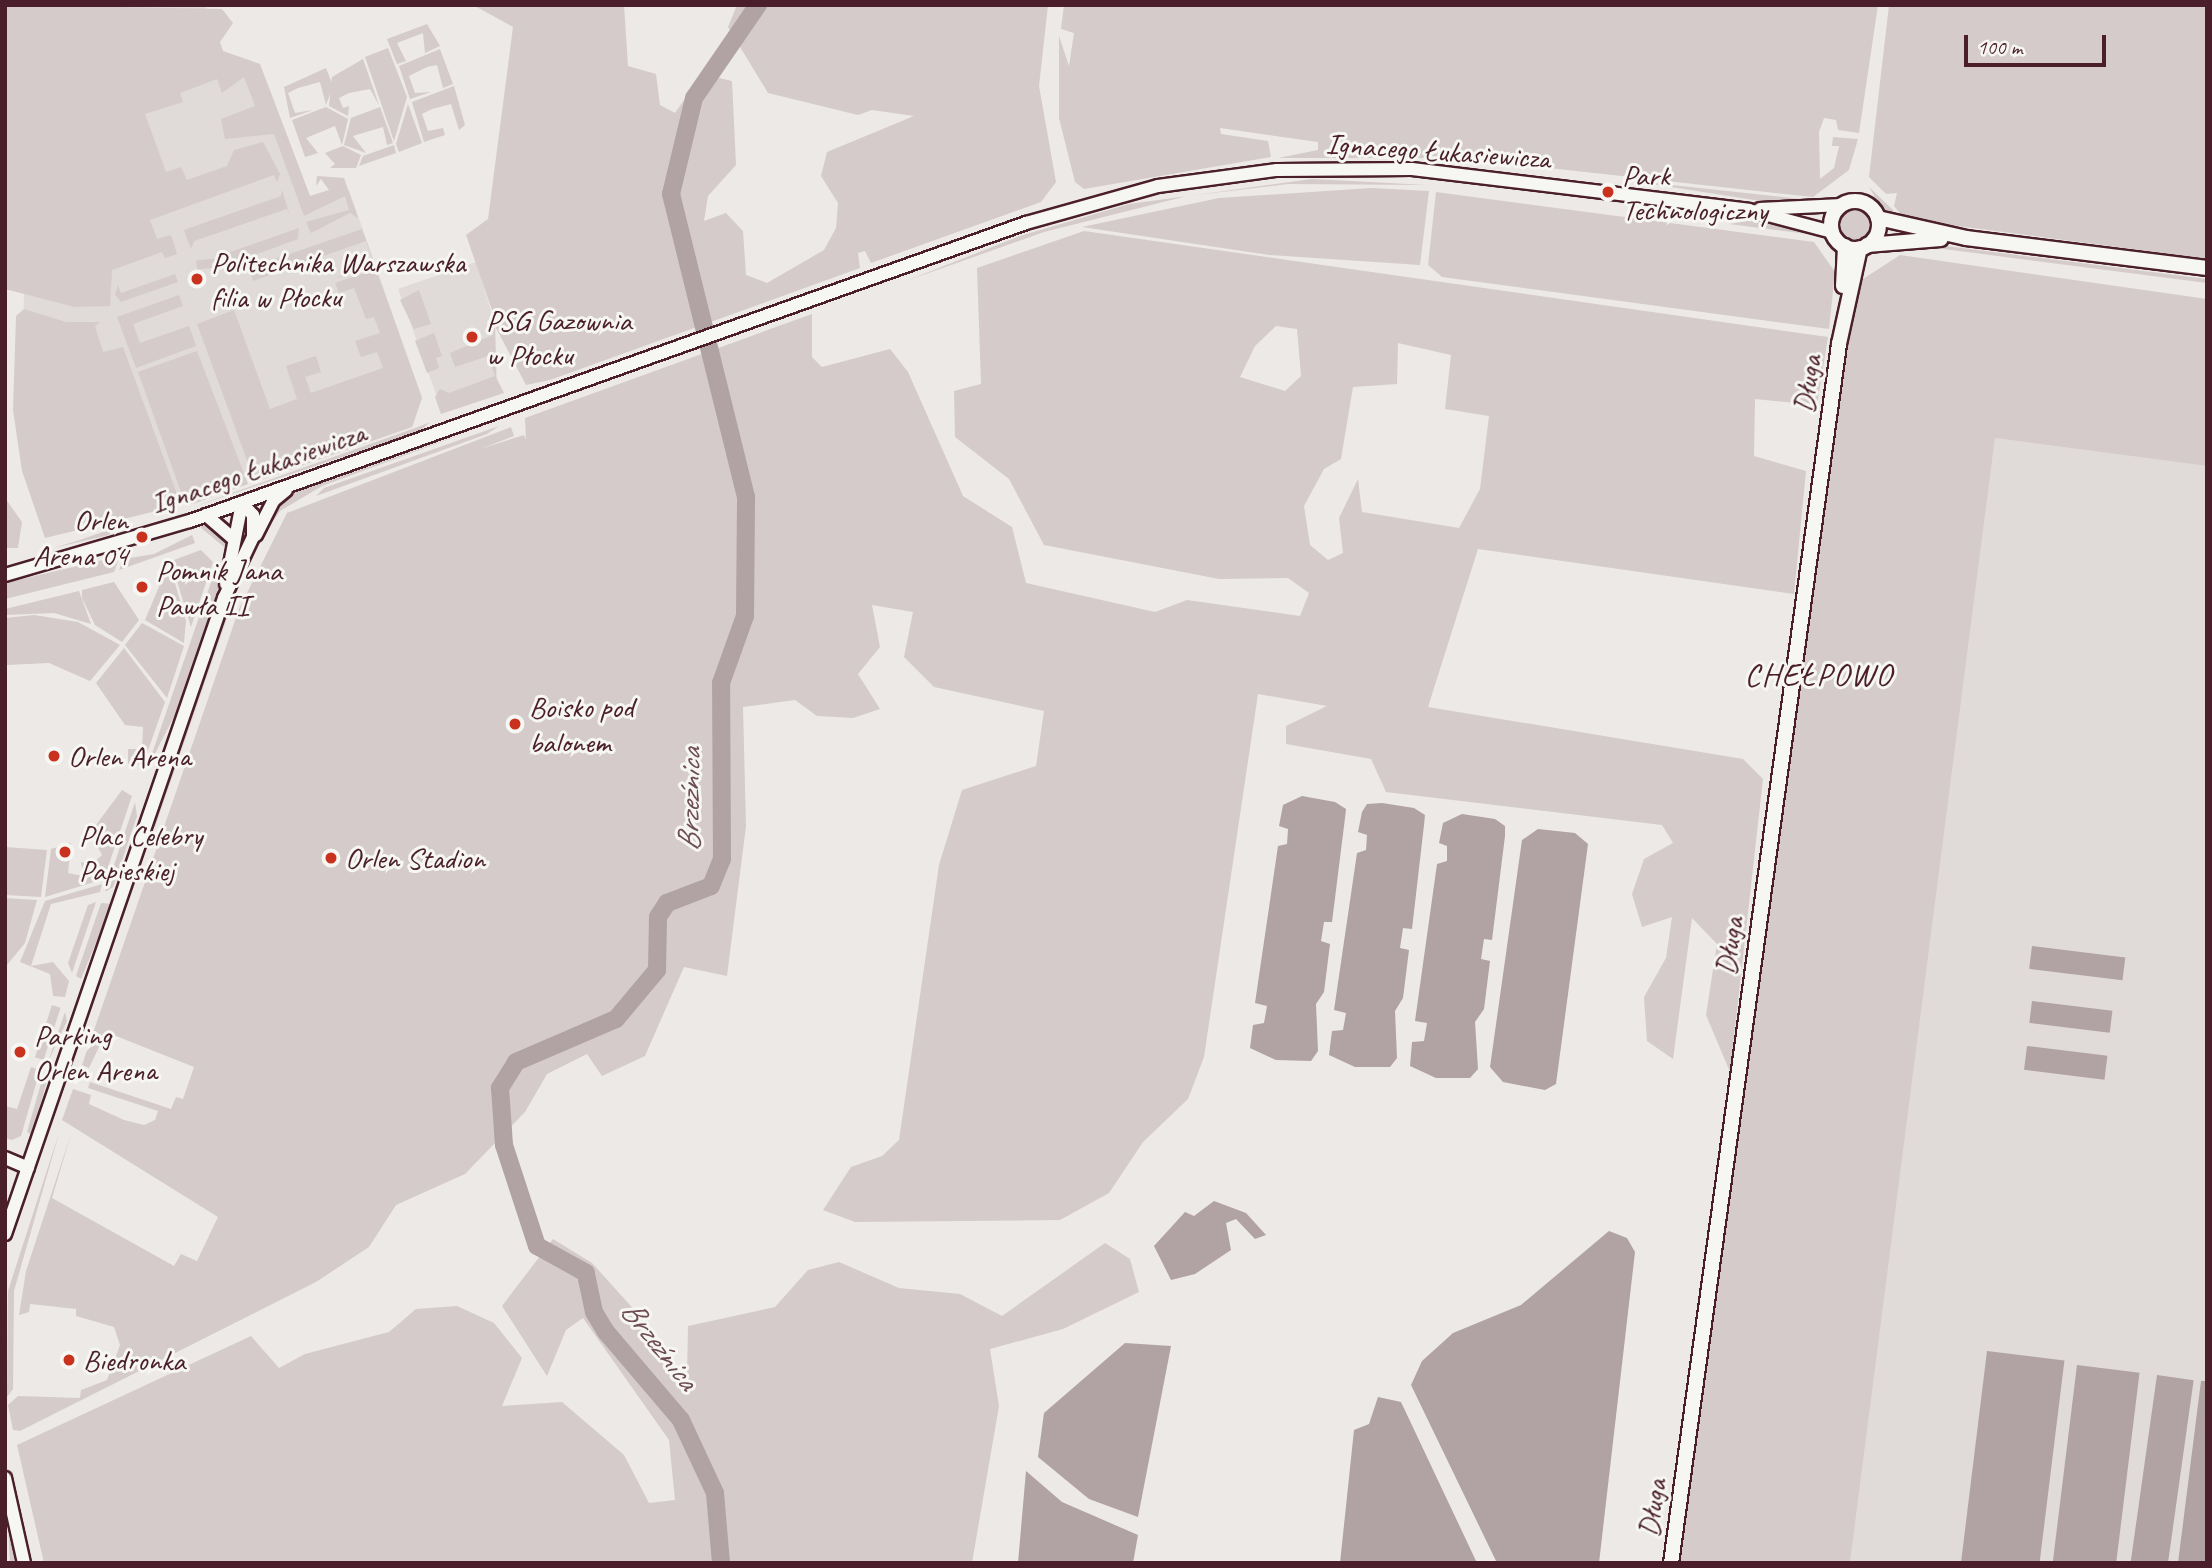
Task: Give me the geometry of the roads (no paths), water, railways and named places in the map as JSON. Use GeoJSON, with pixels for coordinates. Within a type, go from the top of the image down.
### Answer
{"type":"FeatureCollection","features":[{"type":"Feature","properties":{"kind":"main road"},"geometry":{"type":"LineString","coordinates":[[1966,238],[1863,247],[1845,246],[1832,232],[1841,205],[1863,202],[1878,218],[1966,238],[2207,268]]}},
{"type":"Feature","properties":{"kind":"main road"},"geometry":{"type":"LineString","coordinates":[[1863,247],[1877,234],[1878,218]]}},
{"type":"Feature","properties":{"kind":"main road","name":"Długa"},"geometry":{"type":"LineString","coordinates":[[1671,1563],[1840,336],[1845,246]]}},
{"type":"Feature","properties":{"kind":"main road","name":"Długa"},"geometry":{"type":"LineString","coordinates":[[1840,336],[1863,247]]}},
{"type":"Feature","properties":{"kind":"street","name":"Ignacego Łukasiewicza"},"geometry":{"type":"LineString","coordinates":[[5,575],[242,503],[805,301],[1095,201],[1251,173],[1412,169],[1749,210],[1832,232]]}},
{"type":"Feature","properties":{"kind":"street","name":"Ignacego Łukasiewicza"},"geometry":{"type":"LineString","coordinates":[[1749,210],[1841,205]]}},
{"type":"Feature","properties":{"kind":"street"},"geometry":{"type":"LineString","coordinates":[[5,1234],[224,598],[273,501],[294,484]]}},
{"type":"Feature","properties":{"kind":"street"},"geometry":{"type":"LineString","coordinates":[[242,503],[255,525],[245,557]]}},
{"type":"Feature","properties":{"kind":"street"},"geometry":{"type":"LineString","coordinates":[[224,598],[242,503]]}},
{"type":"Feature","properties":{"kind":"street"},"geometry":{"type":"LineString","coordinates":[[206,515],[234,539]]}},
{"type":"Feature","properties":{"kind":"street"},"geometry":{"type":"LineString","coordinates":[[5,1158],[28,1168]]}},
{"type":"Feature","properties":{"kind":"street"},"geometry":{"type":"LineString","coordinates":[[5,1478],[24,1563]]}},
{"type":"Feature","properties":{"kind":"waterway","name":"Brzeźnica"},"geometry":{"type":"LineString","coordinates":[[721,1563],[715,1493],[681,1420],[606,1332],[594,1312],[586,1273],[537,1246],[504,1145],[500,1088],[516,1062],[616,1019],[657,970],[658,917],[667,903],[711,886],[722,859],[721,683],[745,616],[746,497],[671,194],[694,98],[758,5]]}},
{"type":"Feature","properties":{"kind":"place","name":"Park Technologiczny"},"geometry":{"type":"Point","coordinates":[1608,192]}},
{"type":"Feature","properties":{"kind":"place","name":"Politechnika Warszawska filia w Płocku"},"geometry":{"type":"Point","coordinates":[197,279]}},
{"type":"Feature","properties":{"kind":"place","name":"PSG Gazownia w Płocku"},"geometry":{"type":"Point","coordinates":[472,337]}},
{"type":"Feature","properties":{"kind":"place","name":"Orlen Arena 04"},"geometry":{"type":"Point","coordinates":[142,537]}},
{"type":"Feature","properties":{"kind":"place","name":"Pomnik Jana Pawła II"},"geometry":{"type":"Point","coordinates":[142,587]}},
{"type":"Feature","properties":{"kind":"place","name":"Boisko pod balonem"},"geometry":{"type":"Point","coordinates":[515,724]}},
{"type":"Feature","properties":{"kind":"place","name":"Orlen Arena"},"geometry":{"type":"Point","coordinates":[54,756]}},
{"type":"Feature","properties":{"kind":"place","name":"Plac Celebry Papieskiej"},"geometry":{"type":"Point","coordinates":[65,852]}},
{"type":"Feature","properties":{"kind":"place","name":"Orlen Stadion"},"geometry":{"type":"Point","coordinates":[331,858]}},
{"type":"Feature","properties":{"kind":"place","name":"Parking Orlen Arena"},"geometry":{"type":"Point","coordinates":[20,1052]}},
{"type":"Feature","properties":{"kind":"place","name":"Biedronka"},"geometry":{"type":"Point","coordinates":[69,1360]}},
{"type":"Feature","properties":{"kind":"district","name":"CHEŁPOWO"},"geometry":{"type":"Point","coordinates":[1819,675]}}]}
